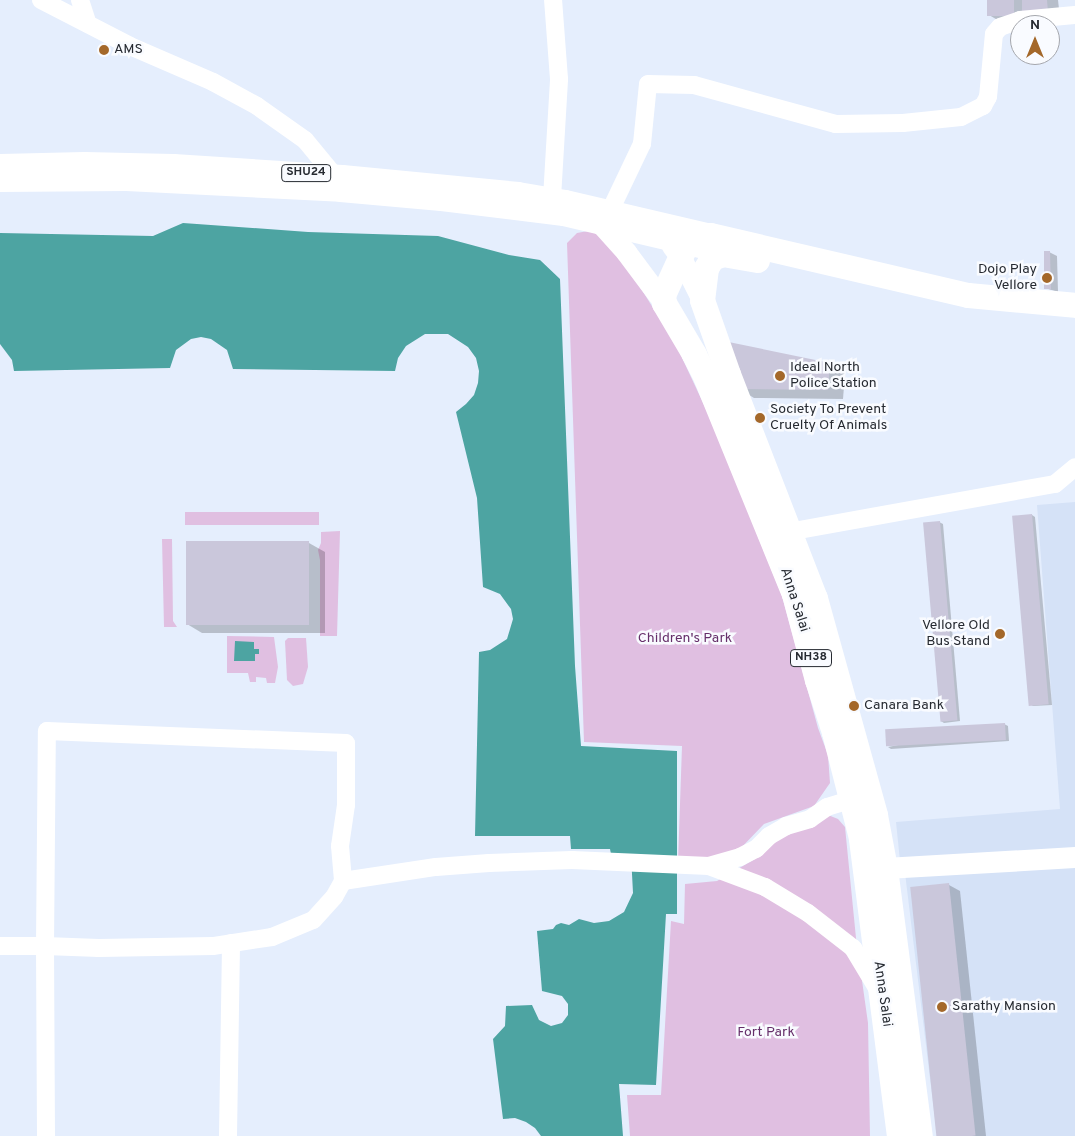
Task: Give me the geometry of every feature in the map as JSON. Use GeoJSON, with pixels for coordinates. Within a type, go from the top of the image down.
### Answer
{"type":"FeatureCollection","features":[{"type":"Feature","properties":{"kind":"highway","name":"NH38"},"geometry":{"type":"LineString","coordinates":[[679,248],[700,236],[729,246],[956,306],[1018,316],[1075,317]]}},
{"type":"Feature","properties":{"kind":"highway","name":"NH38"},"geometry":{"type":"LineString","coordinates":[[729,246],[968,295],[1075,305]]}},
{"type":"Feature","properties":{"kind":"highway","name":"Anna Salai"},"geometry":{"type":"LineString","coordinates":[[729,246],[723,254],[712,258],[706,268],[702,300],[724,366],[815,598],[875,815],[885,868],[920,1136]]}},
{"type":"Feature","properties":{"kind":"highway"},"geometry":{"type":"LineString","coordinates":[[664,303],[666,286],[679,248]]}},
{"type":"Feature","properties":{"kind":"highway","name":"Anna Salai"},"geometry":{"type":"LineString","coordinates":[[664,303],[706,378],[794,594],[852,798],[861,838],[899,1136]]}},
{"type":"Feature","properties":{"kind":"main road","name":"SHU24"},"geometry":{"type":"LineString","coordinates":[[0,164],[128,162],[334,175],[518,192],[552,198],[605,218]]}},
{"type":"Feature","properties":{"kind":"main road","name":"SHU24"},"geometry":{"type":"LineString","coordinates":[[0,181],[126,180],[340,191],[605,218],[729,246]]}},
{"type":"Feature","properties":{"kind":"main road"},"geometry":{"type":"LineString","coordinates":[[605,218],[655,229],[679,248],[702,300]]}},
{"type":"Feature","properties":{"kind":"main road"},"geometry":{"type":"LineString","coordinates":[[605,218],[626,252],[664,303]]}},
{"type":"Feature","properties":{"kind":"main road"},"geometry":{"type":"LineString","coordinates":[[885,868],[1075,857]]}},
{"type":"Feature","properties":{"kind":"street"},"geometry":{"type":"LineString","coordinates":[[41,0],[130,46],[214,82],[257,106],[305,140],[334,175]]}},
{"type":"Feature","properties":{"kind":"street"},"geometry":{"type":"LineString","coordinates":[[80,0],[88,24]]}},
{"type":"Feature","properties":{"kind":"street"},"geometry":{"type":"LineString","coordinates":[[552,198],[559,79],[554,0]]}},
{"type":"Feature","properties":{"kind":"street"},"geometry":{"type":"LineString","coordinates":[[605,218],[642,144],[648,84],[694,85],[836,124],[903,123],[961,117],[983,106],[988,98],[994,34],[1000,27],[1020,20],[1075,15]]}},
{"type":"Feature","properties":{"kind":"street"},"geometry":{"type":"LineString","coordinates":[[788,532],[1056,484],[1075,467]]}},
{"type":"Feature","properties":{"kind":"street"},"geometry":{"type":"LineString","coordinates":[[0,946],[45,946],[213,946],[272,937],[313,920],[334,897],[343,882],[340,846],[346,805],[346,743],[47,731],[45,946],[46,1136]]}},
{"type":"Feature","properties":{"kind":"street"},"geometry":{"type":"LineString","coordinates":[[709,866],[740,857],[756,849],[769,836],[786,826],[810,819],[827,807],[852,798]]}},
{"type":"Feature","properties":{"kind":"street"},"geometry":{"type":"LineString","coordinates":[[343,882],[436,867],[572,860],[709,866],[765,887],[808,913],[853,948],[882,996]]}},
{"type":"Feature","properties":{"kind":"street"},"geometry":{"type":"LineString","coordinates":[[228,1136],[231,943]]}},
{"type":"Feature","properties":{"kind":"shaded area"},"geometry":{"type":"Polygon","coordinates":[[[183,223],[308,232],[438,236],[509,255],[540,260],[560,279],[575,666],[581,746],[677,751],[677,914],[666,914],[656,1085],[619,1084],[623,1136],[541,1136],[535,1128],[526,1122],[515,1118],[503,1119],[493,1039],[505,1026],[506,1006],[532,1005],[539,1020],[551,1026],[562,1023],[568,1015],[568,1004],[562,996],[542,991],[537,931],[553,929],[561,923],[569,925],[579,919],[594,923],[609,921],[624,912],[633,893],[631,855],[611,854],[610,849],[571,849],[570,836],[475,836],[479,652],[490,650],[507,639],[513,619],[511,609],[500,594],[483,587],[477,498],[456,412],[474,395],[478,383],[479,371],[476,358],[468,347],[448,334],[425,334],[406,346],[398,358],[395,371],[233,369],[227,350],[211,339],[201,337],[191,339],[176,350],[170,368],[14,371],[12,360],[0,344],[0,233],[153,236],[183,223]]]}},
{"type":"Feature","properties":{"kind":"shaded area"},"geometry":{"type":"Polygon","coordinates":[[[1075,502],[1075,848],[900,861],[896,822],[1060,809],[1037,505],[1075,502]]]}},
{"type":"Feature","properties":{"kind":"shaded area"},"geometry":{"type":"Polygon","coordinates":[[[235,641],[254,642],[254,649],[259,649],[259,654],[255,654],[255,661],[234,661],[235,641]]]}},
{"type":"Feature","properties":{"kind":"shaded area"},"geometry":{"type":"Polygon","coordinates":[[[1075,863],[1075,1136],[937,1136],[905,873],[1075,863]]]}},
{"type":"Feature","properties":{"kind":"green space","name":"Children's Park"},"geometry":{"type":"Polygon","coordinates":[[[588,231],[604,236],[642,290],[677,347],[711,420],[782,596],[818,728],[828,755],[830,783],[814,806],[764,824],[739,850],[709,862],[678,862],[682,746],[584,742],[567,243],[577,233],[588,231]]]}},
{"type":"Feature","properties":{"kind":"green space"},"geometry":{"type":"Polygon","coordinates":[[[185,512],[319,512],[319,525],[185,525],[185,512]]]}},
{"type":"Feature","properties":{"kind":"green space"},"geometry":{"type":"Polygon","coordinates":[[[340,531],[337,636],[320,636],[320,560],[318,550],[321,543],[321,532],[340,531]]]}},
{"type":"Feature","properties":{"kind":"green space"},"geometry":{"type":"Polygon","coordinates":[[[162,539],[172,539],[173,621],[177,627],[164,627],[162,539]]]}},
{"type":"Feature","properties":{"kind":"green space"},"geometry":{"type":"Polygon","coordinates":[[[227,636],[274,637],[278,667],[275,683],[267,683],[266,678],[256,677],[256,682],[250,682],[248,673],[227,673],[227,636]]]}},
{"type":"Feature","properties":{"kind":"green space"},"geometry":{"type":"Polygon","coordinates":[[[288,638],[306,638],[308,667],[303,684],[293,686],[287,680],[285,641],[288,638]]]}},
{"type":"Feature","properties":{"kind":"green space","name":"Fort Park"},"geometry":{"type":"Polygon","coordinates":[[[828,815],[838,819],[845,827],[856,938],[868,1023],[870,1136],[630,1136],[627,1095],[661,1095],[671,921],[684,924],[685,884],[717,881],[755,859],[778,839],[828,815]]]}},
{"type":"Feature","properties":{"kind":"building"},"geometry":{"type":"Polygon","coordinates":[[[987,0],[1014,0],[1014,15],[987,16],[987,0]]]}},
{"type":"Feature","properties":{"kind":"building"},"geometry":{"type":"Polygon","coordinates":[[[1022,0],[1047,0],[1048,12],[1022,14],[1022,0]]]}},
{"type":"Feature","properties":{"kind":"building","name":"Dojo Play Vellore"},"geometry":{"type":"Polygon","coordinates":[[[1044,251],[1050,251],[1051,289],[1044,289],[1044,251]]]}},
{"type":"Feature","properties":{"kind":"building","name":"Ideal North Police Station"},"geometry":{"type":"Polygon","coordinates":[[[719,340],[830,363],[828,390],[737,389],[719,340]]]}},
{"type":"Feature","properties":{"kind":"building"},"geometry":{"type":"Polygon","coordinates":[[[1032,514],[1049,704],[1029,706],[1012,516],[1032,514]]]}},
{"type":"Feature","properties":{"kind":"building"},"geometry":{"type":"Polygon","coordinates":[[[940,521],[957,720],[940,722],[923,522],[940,521]]]}},
{"type":"Feature","properties":{"kind":"building"},"geometry":{"type":"Polygon","coordinates":[[[186,541],[309,541],[309,625],[186,625],[186,541]]]}},
{"type":"Feature","properties":{"kind":"building"},"geometry":{"type":"Polygon","coordinates":[[[1005,723],[1006,740],[886,746],[885,729],[1005,723]]]}},
{"type":"Feature","properties":{"kind":"building","name":"Sarathy Mansion"},"geometry":{"type":"Polygon","coordinates":[[[949,883],[976,1136],[936,1136],[910,887],[949,883]]]}},
{"type":"Feature","properties":{"kind":"place","name":"AMS"},"geometry":{"type":"Point","coordinates":[104,50]}},
{"type":"Feature","properties":{"kind":"place","name":"Dojo Play Vellore"},"geometry":{"type":"Point","coordinates":[1047,278]}},
{"type":"Feature","properties":{"kind":"place","name":"Ideal North Police Station"},"geometry":{"type":"Point","coordinates":[780,376]}},
{"type":"Feature","properties":{"kind":"place","name":"Society To Prevent Cruelty Of Animals"},"geometry":{"type":"Point","coordinates":[760,418]}},
{"type":"Feature","properties":{"kind":"place","name":"Vellore Old Bus Stand"},"geometry":{"type":"Point","coordinates":[1000,634]}},
{"type":"Feature","properties":{"kind":"place","name":"Canara Bank"},"geometry":{"type":"Point","coordinates":[854,706]}},
{"type":"Feature","properties":{"kind":"place","name":"Sarathy Mansion"},"geometry":{"type":"Point","coordinates":[942,1007]}}]}
